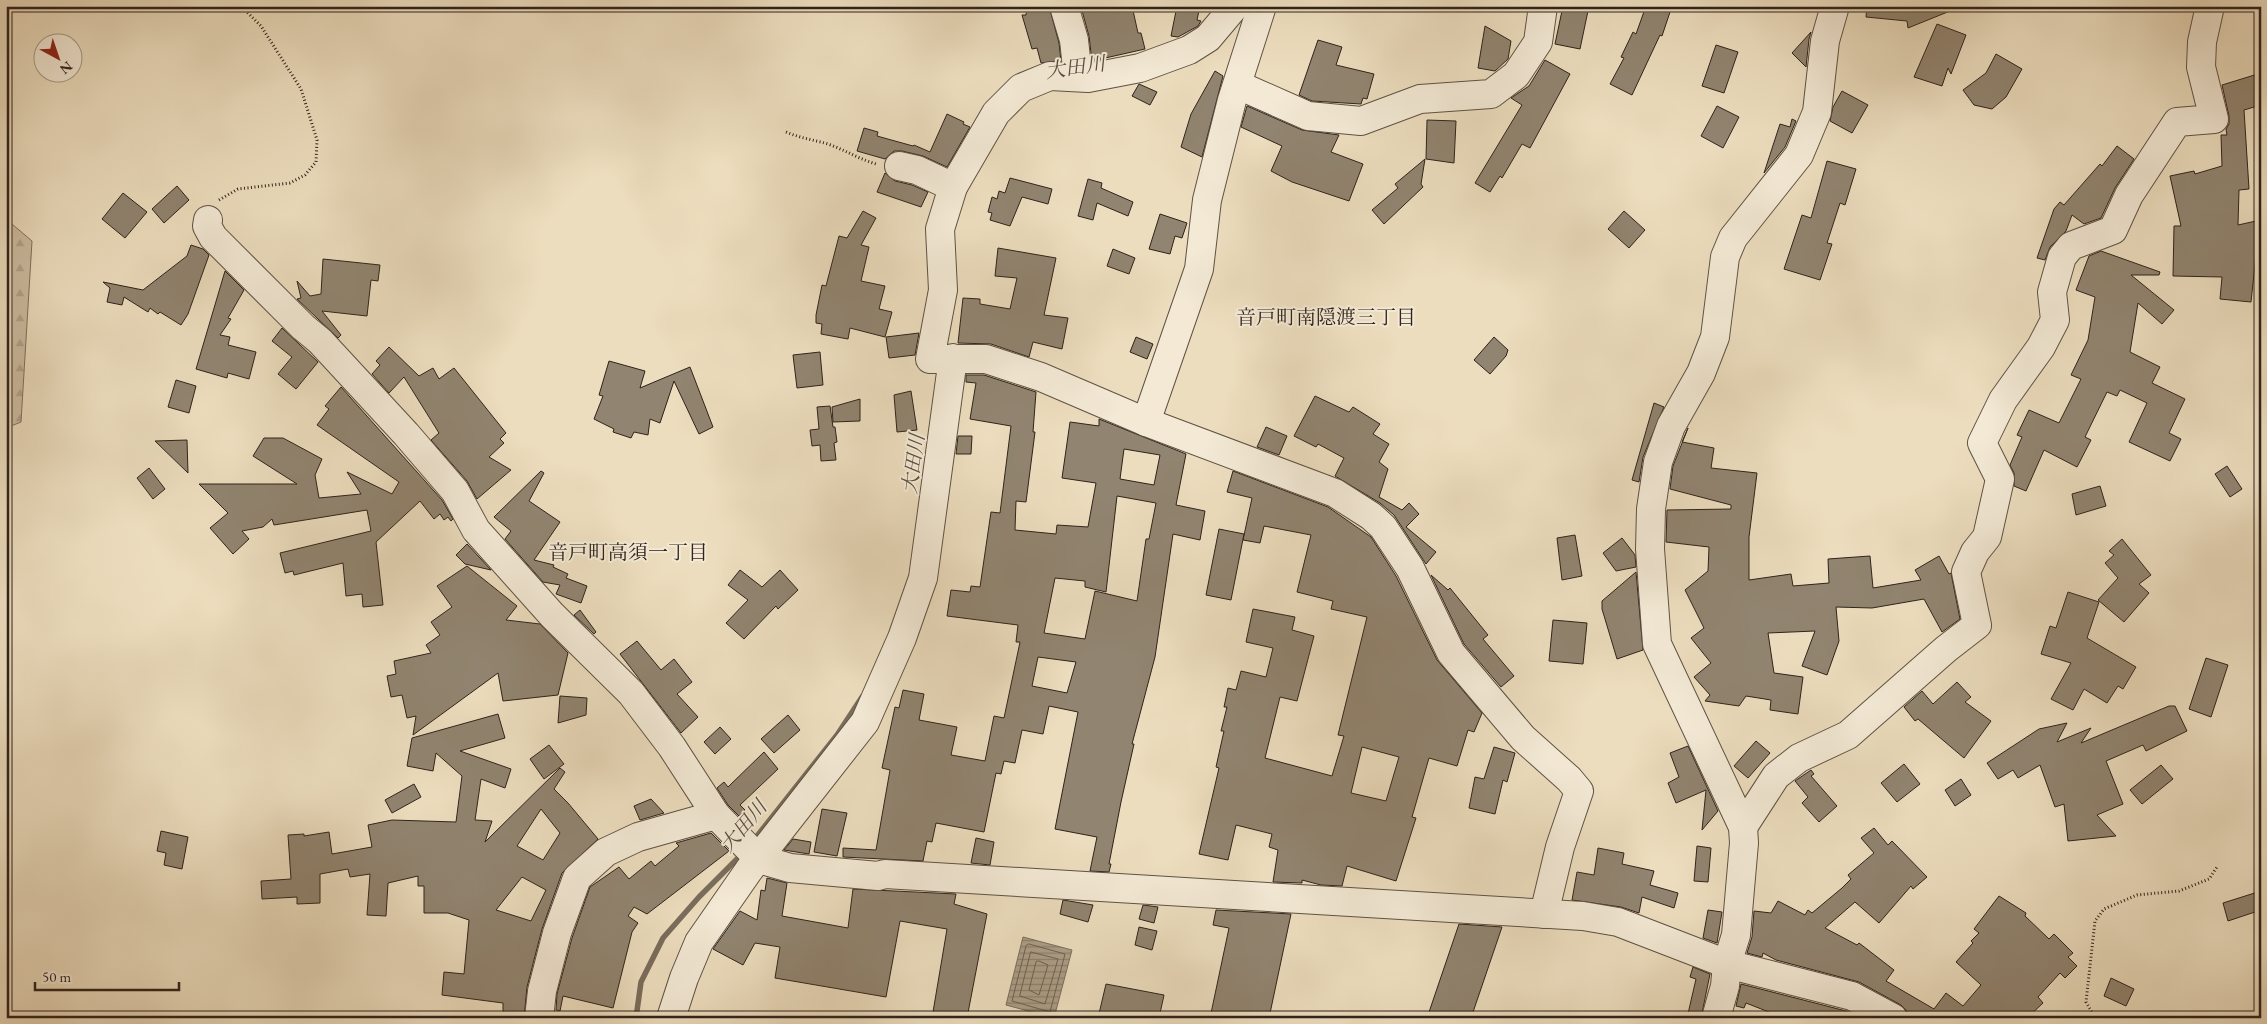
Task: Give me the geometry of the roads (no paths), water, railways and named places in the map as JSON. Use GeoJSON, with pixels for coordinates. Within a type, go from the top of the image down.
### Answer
{"type":"FeatureCollection","features":[{"type":"Feature","properties":{"kind":"street"},"geometry":{"type":"LineString","coordinates":[[1064,6],[1074,40],[1078,77]]}},
{"type":"Feature","properties":{"kind":"street"},"geometry":{"type":"LineString","coordinates":[[1235,6],[1208,38],[1189,50],[1140,68],[1088,78],[1050,76],[1020,88],[996,113],[953,187],[940,229],[943,290],[930,359],[986,359],[1025,372],[1146,422],[1335,493],[1371,516],[1383,527],[1410,568],[1451,653],[1523,738],[1569,779],[1579,791],[1560,847],[1544,914]]}},
{"type":"Feature","properties":{"kind":"street"},"geometry":{"type":"LineString","coordinates":[[1146,422],[1199,269],[1207,200],[1232,100],[1262,6]]}},
{"type":"Feature","properties":{"kind":"street"},"geometry":{"type":"LineString","coordinates":[[1238,85],[1308,116],[1361,121],[1420,100],[1491,94],[1516,75],[1538,42],[1543,6]]}},
{"type":"Feature","properties":{"kind":"street"},"geometry":{"type":"LineString","coordinates":[[1716,1018],[1725,986],[1727,964],[1736,935],[1740,905],[1743,827],[1657,644],[1650,549],[1651,509],[1658,462],[1671,426],[1701,373],[1715,337],[1725,256],[1733,238],[1799,155],[1817,112],[1825,41],[1835,6]]}},
{"type":"Feature","properties":{"kind":"street"},"geometry":{"type":"LineString","coordinates":[[1743,827],[1776,776],[1799,758],[1848,735],[1946,649],[1978,625],[1966,572],[1975,552],[1987,537],[2000,479],[1982,443],[2004,400],[2041,347],[2055,320],[2052,292],[2062,257],[2071,246],[2113,230],[2129,195],[2177,122],[2214,119],[2201,67],[2202,42],[2210,6]]}},
{"type":"Feature","properties":{"kind":"street"},"geometry":{"type":"LineString","coordinates":[[899,166],[916,170],[953,187]]}},
{"type":"Feature","properties":{"kind":"street"},"geometry":{"type":"LineString","coordinates":[[208,220],[206,226],[213,237],[283,309],[320,341],[406,434],[455,491],[476,530],[552,614],[630,693],[672,747],[716,815],[759,859],[790,868],[878,876],[885,874],[1583,916],[1618,922],[1727,964],[1852,996],[1893,1018]]}},
{"type":"Feature","properties":{"kind":"street"},"geometry":{"type":"LineString","coordinates":[[671,1018],[684,978],[699,942],[759,859],[865,722],[902,638],[923,578],[954,358]]}},
{"type":"Feature","properties":{"kind":"street"},"geometry":{"type":"LineString","coordinates":[[538,1018],[542,991],[557,933],[577,878],[606,852],[638,837],[716,815]]}},
{"type":"Feature","properties":{"kind":"water"},"geometry":{"type":"Polygon","coordinates":[[[1023,937],[1072,950],[1054,1018],[1006,1005],[1023,937]]]}},
{"type":"Feature","properties":{"kind":"waterway","name":"大田川"},"geometry":{"type":"LineString","coordinates":[[753,841],[837,735],[862,697]]}},
{"type":"Feature","properties":{"kind":"waterway","name":"大田川"},"geometry":{"type":"LineString","coordinates":[[636,1018],[641,982],[663,938],[699,897],[742,854]]}},
{"type":"Feature","properties":{"kind":"district","name":"音戸町南隠渡三丁目"},"geometry":{"type":"Point","coordinates":[1326,317]}},
{"type":"Feature","properties":{"kind":"district","name":"音戸町高須一丁目"},"geometry":{"type":"Point","coordinates":[628,552]}}]}
